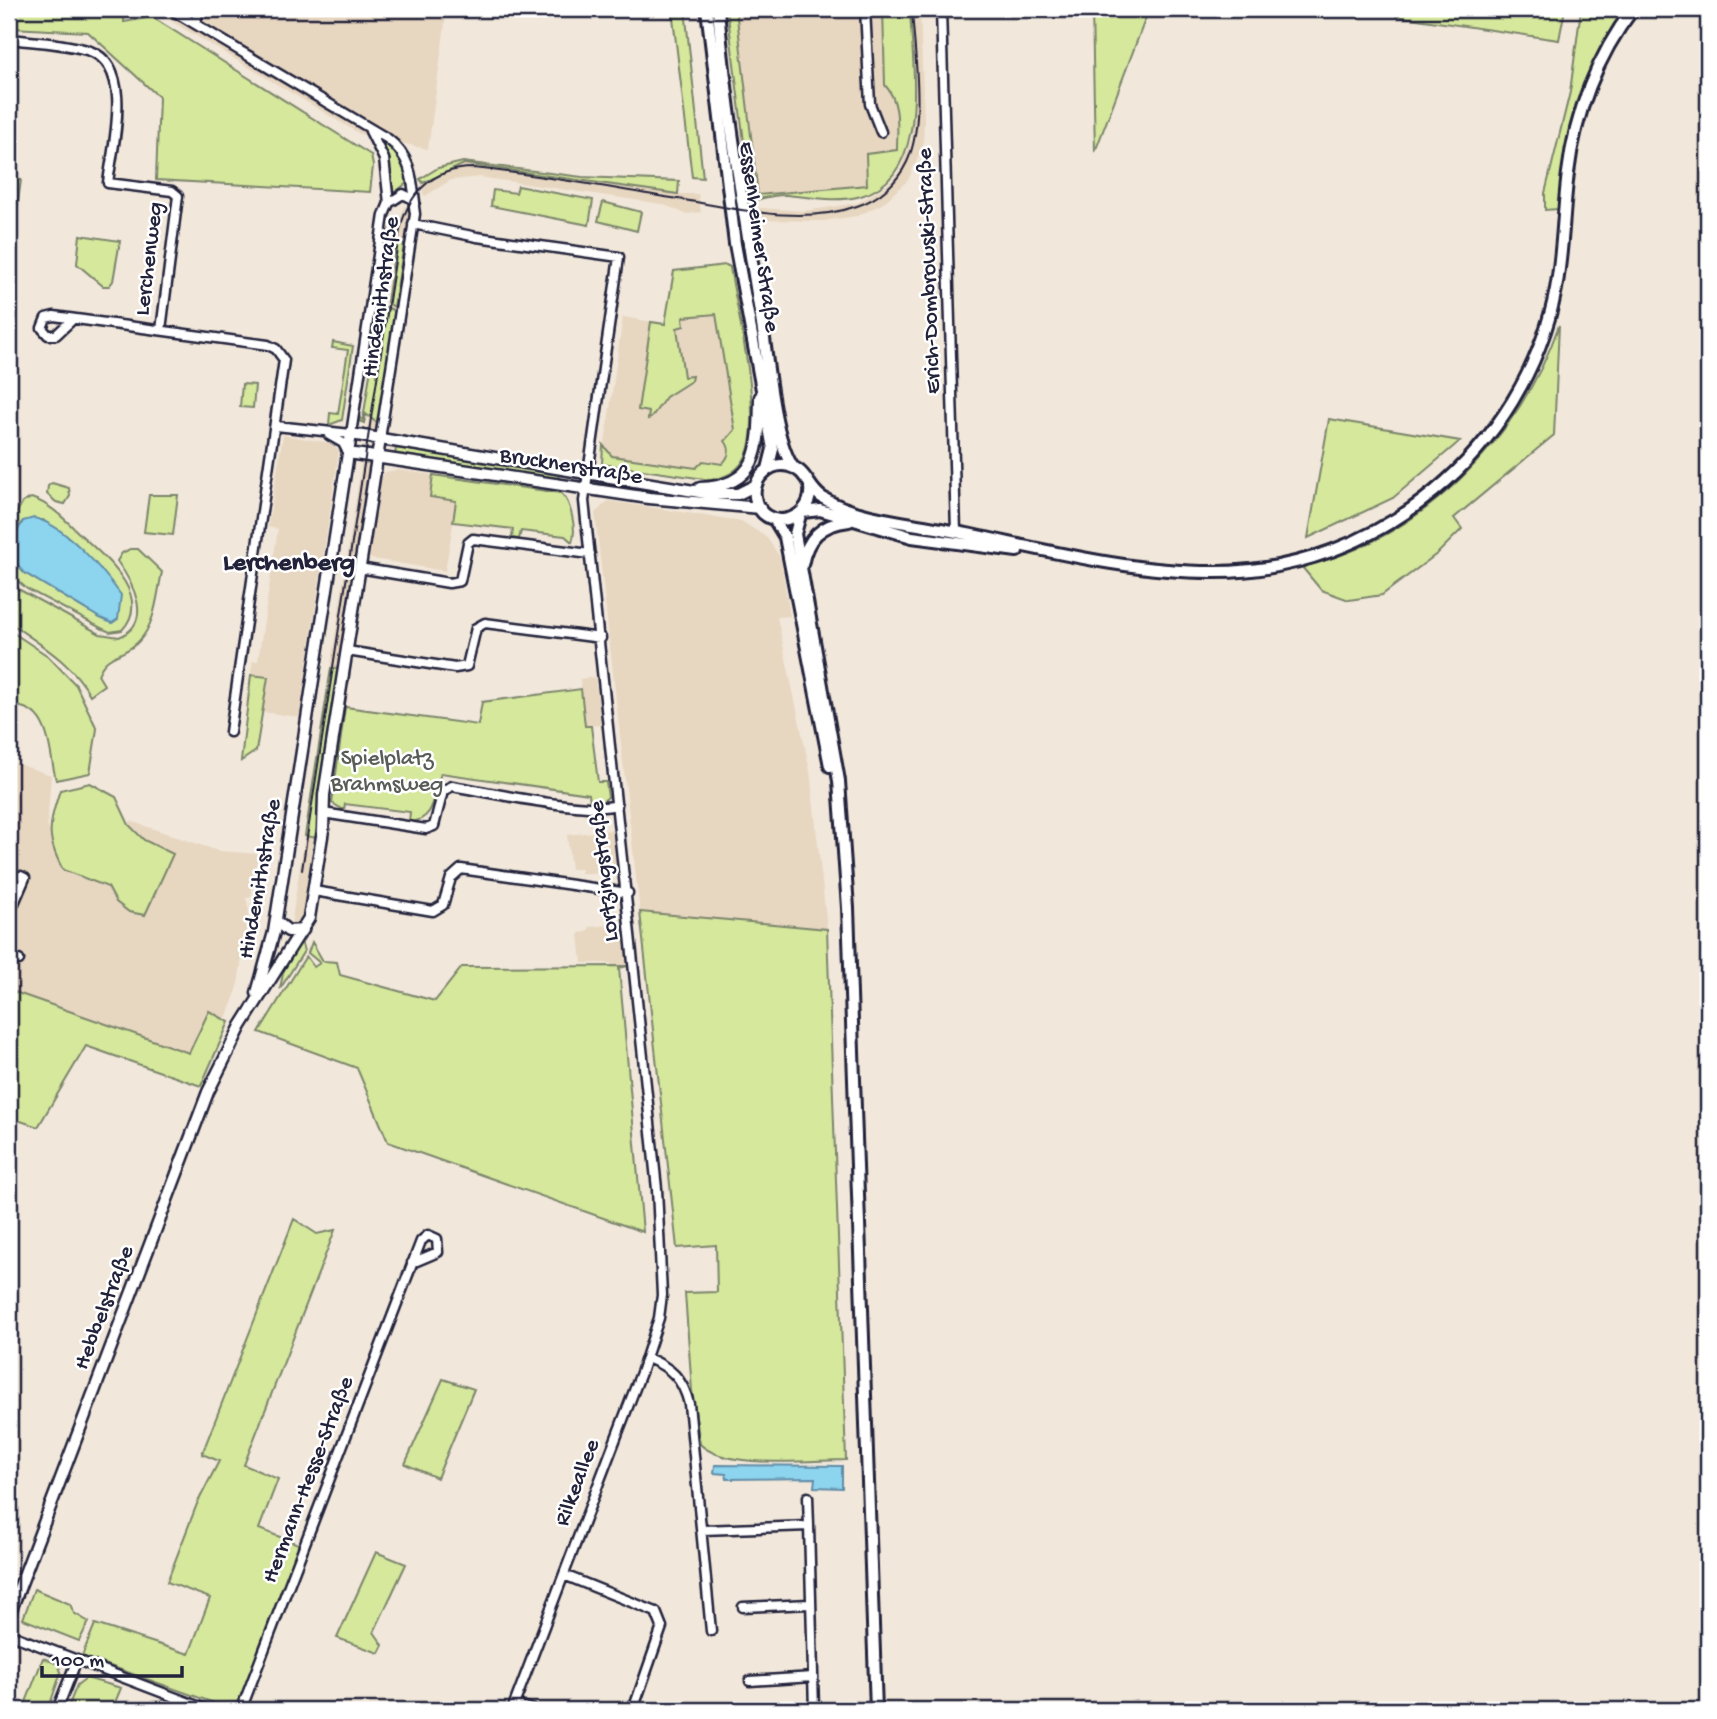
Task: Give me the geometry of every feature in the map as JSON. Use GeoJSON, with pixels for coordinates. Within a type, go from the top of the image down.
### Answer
{"type":"FeatureCollection","features":[{"type":"Feature","properties":{"kind":"main road","name":"Essenheimer Straße"},"geometry":{"type":"LineString","coordinates":[[707,9],[729,199],[760,391],[773,449],[768,469]]}},
{"type":"Feature","properties":{"kind":"main road","name":"Essenheimer Straße"},"geometry":{"type":"LineString","coordinates":[[718,9],[722,62],[769,368],[783,447],[792,466]]}},
{"type":"Feature","properties":{"kind":"main road"},"geometry":{"type":"LineString","coordinates":[[843,834],[785,537],[774,519],[760,508],[755,497],[756,485],[768,469],[780,465],[792,466],[804,474],[810,487],[824,499],[845,507],[1062,554],[1184,571],[1236,572],[1271,567],[1326,553],[1369,535],[1409,512],[1455,474],[1508,409],[1539,346],[1555,292],[1568,171],[1581,108],[1600,64],[1633,9]]}},
{"type":"Feature","properties":{"kind":"main road"},"geometry":{"type":"LineString","coordinates":[[810,487],[810,500],[795,529],[832,733],[843,834],[852,985],[876,1710]]}},
{"type":"Feature","properties":{"kind":"main road"},"geometry":{"type":"LineString","coordinates":[[774,519],[786,521],[802,513],[820,510],[912,537],[987,549],[1062,554]]}},
{"type":"Feature","properties":{"kind":"main road"},"geometry":{"type":"LineString","coordinates":[[801,571],[807,547],[815,535],[832,524],[852,521]]}},
{"type":"Feature","properties":{"kind":"street"},"geometry":{"type":"LineString","coordinates":[[170,9],[186,13],[195,23],[396,146],[406,159],[415,205]]}},
{"type":"Feature","properties":{"kind":"street"},"geometry":{"type":"LineString","coordinates":[[195,23],[200,9]]}},
{"type":"Feature","properties":{"kind":"street"},"geometry":{"type":"LineString","coordinates":[[865,9],[870,104],[881,132]]}},
{"type":"Feature","properties":{"kind":"street","name":"Erich-Dombrowski-Straße"},"geometry":{"type":"LineString","coordinates":[[941,9],[957,532]]}},
{"type":"Feature","properties":{"kind":"street","name":"Lerchenweg"},"geometry":{"type":"LineString","coordinates":[[9,39],[87,50],[101,57],[112,73],[118,92],[108,183],[172,191],[178,196],[161,330]]}},
{"type":"Feature","properties":{"kind":"street"},"geometry":{"type":"LineString","coordinates":[[368,128],[384,159],[389,203]]}},
{"type":"Feature","properties":{"kind":"street","name":"Hindemithstraße"},"geometry":{"type":"LineString","coordinates":[[403,194],[412,198],[415,205],[413,224],[359,568],[309,918],[245,1020],[266,967],[276,920],[384,215],[389,203],[403,194]]}},
{"type":"Feature","properties":{"kind":"street","name":"Lortzingstraße"},"geometry":{"type":"LineString","coordinates":[[413,224],[477,237],[619,257],[584,488],[628,893],[657,1189],[661,1265]]}},
{"type":"Feature","properties":{"kind":"street"},"geometry":{"type":"LineString","coordinates":[[72,320],[161,330],[276,349],[285,365],[230,732]]}},
{"type":"Feature","properties":{"kind":"street"},"geometry":{"type":"LineString","coordinates":[[678,487],[725,485],[750,468],[759,442],[760,391]]}},
{"type":"Feature","properties":{"kind":"street"},"geometry":{"type":"LineString","coordinates":[[339,433],[354,421]]}},
{"type":"Feature","properties":{"kind":"street"},"geometry":{"type":"LineString","coordinates":[[276,426],[380,439]]}},
{"type":"Feature","properties":{"kind":"street"},"geometry":{"type":"LineString","coordinates":[[323,433],[343,443],[348,453],[377,457]]}},
{"type":"Feature","properties":{"kind":"street","name":"Brucknerstraße"},"geometry":{"type":"LineString","coordinates":[[380,439],[678,487],[738,494],[756,485]]}},
{"type":"Feature","properties":{"kind":"street","name":"Brucknerstraße"},"geometry":{"type":"LineString","coordinates":[[377,457],[717,507],[752,505],[760,508]]}},
{"type":"Feature","properties":{"kind":"street"},"geometry":{"type":"LineString","coordinates":[[359,568],[449,583],[460,581],[468,543],[473,540],[590,554]]}},
{"type":"Feature","properties":{"kind":"street"},"geometry":{"type":"LineString","coordinates":[[347,651],[455,668],[467,666],[476,628],[485,623],[600,638]]}},
{"type":"Feature","properties":{"kind":"street"},"geometry":{"type":"LineString","coordinates":[[323,813],[426,829],[434,826],[443,790],[452,786],[578,805],[605,808],[617,805]]}},
{"type":"Feature","properties":{"kind":"street"},"geometry":{"type":"LineString","coordinates":[[314,891],[433,911],[443,905],[455,873],[470,869],[628,893]]}},
{"type":"Feature","properties":{"kind":"street"},"geometry":{"type":"LineString","coordinates":[[9,915],[24,877],[21,876]]}},
{"type":"Feature","properties":{"kind":"street"},"geometry":{"type":"LineString","coordinates":[[276,920],[288,931],[303,930]]}},
{"type":"Feature","properties":{"kind":"street"},"geometry":{"type":"LineString","coordinates":[[9,957],[19,960]]}},
{"type":"Feature","properties":{"kind":"street","name":"Hebbelstraße"},"geometry":{"type":"LineString","coordinates":[[9,1615],[208,1092],[245,1020]]}},
{"type":"Feature","properties":{"kind":"street","name":"Hermann-Hesse-Straße"},"geometry":{"type":"LineString","coordinates":[[241,1710],[412,1263]]}},
{"type":"Feature","properties":{"kind":"street","name":"Rilkeallee"},"geometry":{"type":"LineString","coordinates":[[514,1707],[647,1358],[661,1307],[661,1265]]}},
{"type":"Feature","properties":{"kind":"street"},"geometry":{"type":"LineString","coordinates":[[647,1358],[666,1366],[685,1385],[703,1530],[711,1631]]}},
{"type":"Feature","properties":{"kind":"street"},"geometry":{"type":"LineString","coordinates":[[808,1497],[814,1710]]}},
{"type":"Feature","properties":{"kind":"street"},"geometry":{"type":"LineString","coordinates":[[703,1530],[809,1526]]}},
{"type":"Feature","properties":{"kind":"street"},"geometry":{"type":"LineString","coordinates":[[564,1575],[656,1612],[662,1627],[633,1710]]}},
{"type":"Feature","properties":{"kind":"street"},"geometry":{"type":"LineString","coordinates":[[743,1607],[810,1604]]}},
{"type":"Feature","properties":{"kind":"street"},"geometry":{"type":"LineString","coordinates":[[9,1634],[76,1662],[208,1710]]}},
{"type":"Feature","properties":{"kind":"street"},"geometry":{"type":"LineString","coordinates":[[57,1710],[76,1662]]}},
{"type":"Feature","properties":{"kind":"street"},"geometry":{"type":"LineString","coordinates":[[750,1681],[813,1677]]}},
{"type":"Feature","properties":{"kind":"street"},"geometry":{"type":"LineString","coordinates":[[514,1707],[534,1710]]}},
{"type":"Feature","properties":{"kind":"shaded area"},"geometry":{"type":"Polygon","coordinates":[[[151,9],[447,9],[428,149],[360,134],[151,9]]]}},
{"type":"Feature","properties":{"kind":"shaded area"},"geometry":{"type":"Polygon","coordinates":[[[727,9],[883,9],[885,85],[893,94],[897,109],[897,151],[868,185],[758,195],[750,134],[742,138],[727,9]]]}},
{"type":"Feature","properties":{"kind":"shaded area"},"geometry":{"type":"Polygon","coordinates":[[[910,9],[920,9],[924,122],[923,145],[908,180],[882,204],[857,216],[823,221],[760,220],[759,208],[805,211],[858,203],[886,186],[899,172],[912,139],[910,9]]]}},
{"type":"Feature","properties":{"kind":"shaded area"},"geometry":{"type":"Polygon","coordinates":[[[464,164],[677,194],[698,194],[701,212],[686,214],[662,204],[480,177],[451,180],[425,196],[423,194],[423,183],[464,164]]]}},
{"type":"Feature","properties":{"kind":"shaded area"},"geometry":{"type":"Polygon","coordinates":[[[405,205],[412,217],[404,242],[375,434],[367,427],[398,226],[405,205]]]}},
{"type":"Feature","properties":{"kind":"shaded area"},"geometry":{"type":"Polygon","coordinates":[[[724,264],[747,452],[744,459],[729,475],[711,480],[602,464],[623,317],[664,324],[673,270],[724,264]]]}},
{"type":"Feature","properties":{"kind":"shaded area"},"geometry":{"type":"Polygon","coordinates":[[[283,435],[330,443],[339,451],[299,717],[249,710],[250,704],[246,703],[253,661],[258,661],[278,529],[268,527],[283,435]]]}},
{"type":"Feature","properties":{"kind":"shaded area"},"geometry":{"type":"Polygon","coordinates":[[[362,460],[371,461],[301,921],[291,926],[362,460]]]}},
{"type":"Feature","properties":{"kind":"shaded area"},"geometry":{"type":"Polygon","coordinates":[[[397,470],[433,475],[430,497],[457,501],[445,571],[368,558],[379,484],[385,472],[397,470]]]}},
{"type":"Feature","properties":{"kind":"shaded area"},"geometry":{"type":"Polygon","coordinates":[[[608,501],[741,521],[766,537],[780,557],[790,616],[777,617],[810,771],[827,929],[640,912],[595,513],[608,501]]]}},
{"type":"Feature","properties":{"kind":"shaded area"},"geometry":{"type":"Polygon","coordinates":[[[595,677],[601,725],[585,726],[580,679],[595,677]]]}},
{"type":"Feature","properties":{"kind":"shaded area"},"geometry":{"type":"Polygon","coordinates":[[[9,761],[51,775],[47,826],[69,870],[108,884],[130,821],[218,851],[258,854],[251,897],[246,898],[249,911],[237,990],[226,1018],[208,1026],[194,1063],[9,990],[9,761]]]}},
{"type":"Feature","properties":{"kind":"shaded area"},"geometry":{"type":"Polygon","coordinates":[[[612,830],[617,873],[581,873],[581,869],[571,869],[567,835],[612,830]]]}},
{"type":"Feature","properties":{"kind":"shaded area"},"geometry":{"type":"Polygon","coordinates":[[[623,924],[628,966],[612,968],[611,963],[582,963],[579,933],[587,932],[590,927],[623,924]]]}},
{"type":"Feature","properties":{"kind":"green space"},"geometry":{"type":"Polygon","coordinates":[[[9,9],[125,9],[124,22],[152,17],[371,155],[373,166],[370,192],[156,180],[159,97],[88,32],[12,28],[9,35],[9,9]]]}},
{"type":"Feature","properties":{"kind":"green space"},"geometry":{"type":"Polygon","coordinates":[[[672,9],[685,9],[703,178],[692,177],[672,9]]]}},
{"type":"Feature","properties":{"kind":"green space"},"geometry":{"type":"Polygon","coordinates":[[[727,9],[736,9],[758,195],[867,185],[866,154],[897,150],[896,108],[885,85],[883,9],[910,9],[913,116],[908,143],[899,166],[884,184],[861,196],[842,199],[782,195],[755,200],[751,197],[727,9]]]}},
{"type":"Feature","properties":{"kind":"green space"},"geometry":{"type":"Polygon","coordinates":[[[1092,9],[1149,9],[1095,152],[1092,9]]]}},
{"type":"Feature","properties":{"kind":"green space"},"geometry":{"type":"Polygon","coordinates":[[[1397,9],[1565,9],[1559,40],[1396,16],[1397,9]]]}},
{"type":"Feature","properties":{"kind":"green space"},"geometry":{"type":"Polygon","coordinates":[[[1581,9],[1624,9],[1598,58],[1571,129],[1558,209],[1545,210],[1545,193],[1570,92],[1581,9]]]}},
{"type":"Feature","properties":{"kind":"green space"},"geometry":{"type":"Polygon","coordinates":[[[386,142],[401,158],[408,182],[394,193],[389,192],[390,160],[383,143],[386,142]]]}},
{"type":"Feature","properties":{"kind":"green space"},"geometry":{"type":"Polygon","coordinates":[[[463,162],[582,177],[679,181],[678,194],[464,164],[423,183],[420,179],[438,168],[463,162]]]}},
{"type":"Feature","properties":{"kind":"green space"},"geometry":{"type":"Polygon","coordinates":[[[9,179],[21,180],[15,223],[9,222],[9,179]]]}},
{"type":"Feature","properties":{"kind":"green space"},"geometry":{"type":"Polygon","coordinates":[[[518,186],[593,200],[589,225],[491,206],[493,190],[516,193],[518,186]]]}},
{"type":"Feature","properties":{"kind":"green space"},"geometry":{"type":"Polygon","coordinates":[[[603,202],[641,212],[637,231],[598,221],[603,202]]]}},
{"type":"Feature","properties":{"kind":"green space"},"geometry":{"type":"Polygon","coordinates":[[[80,235],[120,241],[113,281],[109,286],[103,286],[77,264],[80,235]]]}},
{"type":"Feature","properties":{"kind":"green space"},"geometry":{"type":"Polygon","coordinates":[[[396,243],[404,244],[394,307],[387,302],[396,243]]]}},
{"type":"Feature","properties":{"kind":"green space"},"geometry":{"type":"Polygon","coordinates":[[[726,265],[730,267],[751,391],[751,439],[740,466],[711,480],[602,464],[603,445],[612,456],[696,468],[703,461],[722,464],[726,459],[729,450],[725,441],[735,430],[716,314],[683,317],[684,326],[677,328],[684,377],[692,376],[691,381],[666,397],[651,418],[648,419],[649,412],[638,410],[651,322],[665,324],[674,271],[726,265]]]}},
{"type":"Feature","properties":{"kind":"green space"},"geometry":{"type":"Polygon","coordinates":[[[386,307],[397,312],[382,416],[378,416],[377,423],[366,414],[364,423],[357,420],[357,416],[363,420],[379,314],[374,309],[385,311],[386,307]]]}},
{"type":"Feature","properties":{"kind":"green space"},"geometry":{"type":"Polygon","coordinates":[[[1559,325],[1554,435],[1454,518],[1462,529],[1438,553],[1382,595],[1349,600],[1321,590],[1302,567],[1346,553],[1387,533],[1426,508],[1461,478],[1492,444],[1519,407],[1542,367],[1559,325]]]}},
{"type":"Feature","properties":{"kind":"green space"},"geometry":{"type":"Polygon","coordinates":[[[333,342],[353,346],[342,420],[329,425],[330,413],[338,414],[348,350],[332,348],[333,342]]]}},
{"type":"Feature","properties":{"kind":"green space"},"geometry":{"type":"Polygon","coordinates":[[[242,384],[255,385],[253,408],[240,407],[242,384]]]}},
{"type":"Feature","properties":{"kind":"green space"},"geometry":{"type":"Polygon","coordinates":[[[1329,419],[1460,441],[1393,498],[1308,538],[1329,419]]]}},
{"type":"Feature","properties":{"kind":"green space"},"geometry":{"type":"Polygon","coordinates":[[[396,448],[559,472],[558,481],[395,455],[396,448]]]}},
{"type":"Feature","properties":{"kind":"green space"},"geometry":{"type":"Polygon","coordinates":[[[433,475],[561,493],[572,516],[572,542],[565,536],[521,531],[519,539],[512,538],[513,529],[453,522],[456,501],[430,497],[433,475]]]}},
{"type":"Feature","properties":{"kind":"green space"},"geometry":{"type":"Polygon","coordinates":[[[52,483],[69,488],[70,496],[65,504],[56,502],[47,494],[48,486],[52,483]]]}},
{"type":"Feature","properties":{"kind":"green space"},"geometry":{"type":"Polygon","coordinates":[[[149,495],[178,495],[173,535],[144,532],[149,495]]]}},
{"type":"Feature","properties":{"kind":"green space"},"geometry":{"type":"Polygon","coordinates":[[[31,498],[59,514],[104,556],[123,579],[130,592],[132,605],[130,617],[122,630],[110,632],[101,628],[27,589],[9,573],[9,531],[17,532],[16,562],[23,572],[88,611],[84,552],[43,520],[23,521],[19,526],[11,523],[22,503],[31,498]]]}},
{"type":"Feature","properties":{"kind":"green space"},"geometry":{"type":"Polygon","coordinates":[[[138,549],[162,572],[155,608],[145,634],[134,646],[106,662],[98,675],[104,685],[90,695],[66,665],[13,625],[8,611],[9,589],[11,585],[100,634],[119,637],[130,630],[136,622],[138,612],[134,590],[117,561],[122,553],[138,549]]]}},
{"type":"Feature","properties":{"kind":"green space"},"geometry":{"type":"Polygon","coordinates":[[[9,630],[48,656],[76,685],[97,729],[90,773],[56,780],[49,742],[40,720],[33,712],[23,707],[9,706],[9,630]]]}},
{"type":"Feature","properties":{"kind":"green space"},"geometry":{"type":"Polygon","coordinates":[[[331,668],[340,669],[317,838],[305,836],[331,668]]]}},
{"type":"Feature","properties":{"kind":"green space"},"geometry":{"type":"Polygon","coordinates":[[[251,675],[268,677],[256,751],[241,761],[251,675]]]}},
{"type":"Feature","properties":{"kind":"green space","name":"Spielplatz Brahmsweg"},"geometry":{"type":"Polygon","coordinates":[[[581,689],[585,726],[591,726],[598,782],[606,782],[608,797],[602,802],[590,802],[589,794],[441,773],[433,805],[424,817],[418,820],[409,822],[410,812],[345,804],[344,810],[332,803],[345,707],[478,725],[482,702],[581,689]]]}},
{"type":"Feature","properties":{"kind":"green space"},"geometry":{"type":"Polygon","coordinates":[[[90,783],[116,797],[129,825],[144,840],[173,854],[145,915],[129,912],[116,902],[108,887],[63,870],[57,858],[51,839],[51,822],[60,790],[90,783]]]}},
{"type":"Feature","properties":{"kind":"green space"},"geometry":{"type":"Polygon","coordinates":[[[640,912],[827,929],[846,1460],[748,1460],[712,1452],[700,1444],[692,1391],[685,1293],[717,1292],[716,1245],[677,1248],[640,912]]]}},
{"type":"Feature","properties":{"kind":"green space"},"geometry":{"type":"Polygon","coordinates":[[[301,941],[304,951],[280,989],[284,968],[301,941]]]}},
{"type":"Feature","properties":{"kind":"green space"},"geometry":{"type":"Polygon","coordinates":[[[312,942],[323,961],[337,962],[340,975],[435,1001],[462,967],[628,966],[619,968],[643,1232],[388,1142],[357,1068],[259,1032],[306,956],[314,967],[320,963],[308,953],[312,942]]]}},
{"type":"Feature","properties":{"kind":"green space"},"geometry":{"type":"Polygon","coordinates":[[[9,990],[189,1053],[209,1011],[229,1022],[201,1086],[86,1046],[38,1127],[9,1117],[9,990]]]}},
{"type":"Feature","properties":{"kind":"green space"},"geometry":{"type":"Polygon","coordinates":[[[294,1219],[317,1234],[335,1230],[244,1465],[278,1479],[259,1529],[301,1545],[241,1699],[228,1708],[82,1656],[95,1624],[189,1654],[210,1598],[167,1582],[197,1504],[219,1461],[202,1454],[294,1219]]]}},
{"type":"Feature","properties":{"kind":"green space"},"geometry":{"type":"Polygon","coordinates":[[[443,1379],[474,1389],[437,1478],[405,1464],[443,1379]]]}},
{"type":"Feature","properties":{"kind":"green space"},"geometry":{"type":"Polygon","coordinates":[[[376,1552],[406,1564],[374,1632],[383,1645],[379,1653],[337,1638],[376,1552]]]}},
{"type":"Feature","properties":{"kind":"green space"},"geometry":{"type":"Polygon","coordinates":[[[34,1589],[70,1604],[74,1613],[89,1622],[79,1641],[23,1619],[34,1589]]]}},
{"type":"Feature","properties":{"kind":"green space"},"geometry":{"type":"Polygon","coordinates":[[[43,1658],[58,1664],[61,1672],[48,1710],[23,1710],[43,1658]]]}},
{"type":"Feature","properties":{"kind":"green space"},"geometry":{"type":"Polygon","coordinates":[[[86,1678],[121,1688],[112,1710],[67,1710],[77,1685],[86,1678]]]}},
{"type":"Feature","properties":{"kind":"water"},"geometry":{"type":"Polygon","coordinates":[[[34,518],[46,522],[70,538],[104,573],[121,595],[118,619],[112,623],[100,618],[23,572],[16,562],[17,532],[23,521],[34,518]]]}},
{"type":"Feature","properties":{"kind":"water"},"geometry":{"type":"Polygon","coordinates":[[[715,1465],[842,1466],[842,1488],[814,1487],[815,1478],[727,1479],[726,1474],[714,1473],[715,1465]]]}},
{"type":"Feature","properties":{"kind":"tram line"},"geometry":{"type":"LineString","coordinates":[[302,870],[399,235],[415,196],[423,186],[445,173],[473,168],[768,213],[813,215],[857,206],[880,195],[893,183],[903,170],[913,146],[917,87],[912,9]]}},
{"type":"Feature","properties":{"kind":"district","name":"Lerchenberg"},"geometry":{"type":"Point","coordinates":[289,564]}}]}
